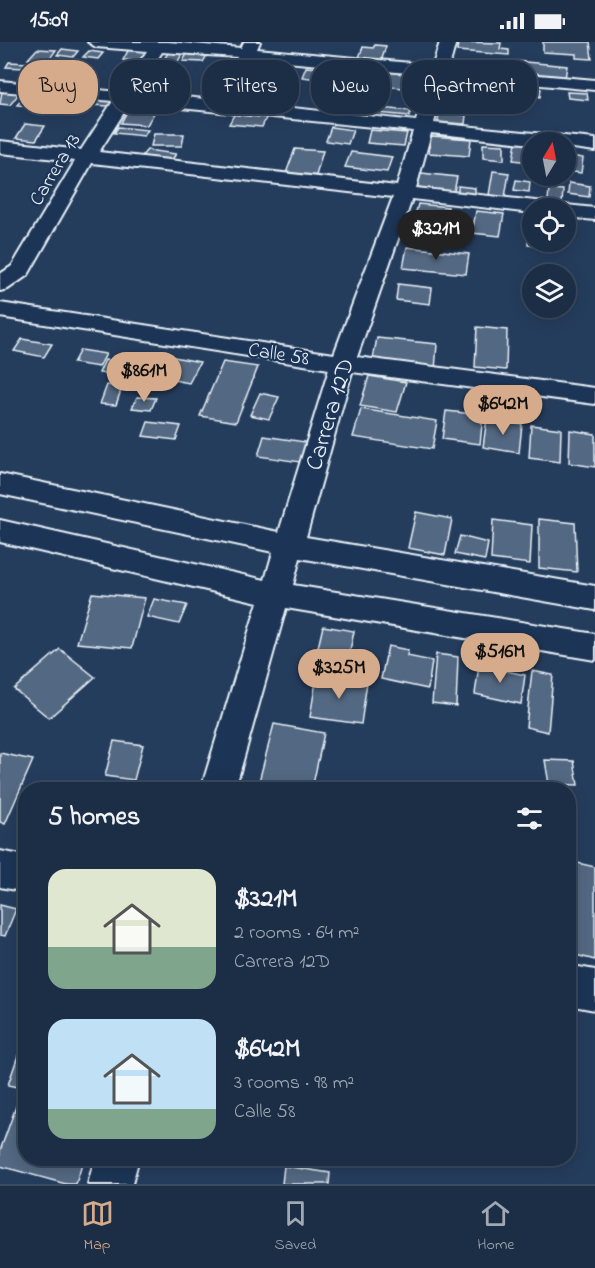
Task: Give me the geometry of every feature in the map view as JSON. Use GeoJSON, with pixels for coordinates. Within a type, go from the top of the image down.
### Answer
{"type":"FeatureCollection","features":[{"type":"Feature","properties":{"kind":"street"},"geometry":{"type":"LineString","coordinates":[[96,42],[248,47],[402,67]]}},
{"type":"Feature","properties":{"kind":"street","name":"Carrera 12D"},"geometry":{"type":"LineString","coordinates":[[442,60],[448,42]]}},
{"type":"Feature","properties":{"kind":"street","name":"Carrera 13"},"geometry":{"type":"LineString","coordinates":[[149,60],[159,44]]}},
{"type":"Feature","properties":{"kind":"street"},"geometry":{"type":"LineString","coordinates":[[537,80],[595,85]]}},
{"type":"Feature","properties":{"kind":"street"},"geometry":{"type":"LineString","coordinates":[[0,86],[110,96]]}},
{"type":"Feature","properties":{"kind":"street","name":"Carrera 13"},"geometry":{"type":"LineString","coordinates":[[0,284],[20,270],[87,156],[115,114]]}},
{"type":"Feature","properties":{"kind":"street"},"geometry":{"type":"LineString","coordinates":[[299,114],[595,145]]}},
{"type":"Feature","properties":{"kind":"street","name":"Carrera 12D"},"geometry":{"type":"LineString","coordinates":[[220,782],[343,363],[405,192],[427,114]]}},
{"type":"Feature","properties":{"kind":"street"},"geometry":{"type":"LineString","coordinates":[[0,147],[522,205]]}},
{"type":"Feature","properties":{"kind":"street"},"geometry":{"type":"LineString","coordinates":[[576,212],[595,214]]}},
{"type":"Feature","properties":{"kind":"street","name":"Calle 58"},"geometry":{"type":"LineString","coordinates":[[0,310],[343,363],[595,396]]}},
{"type":"Feature","properties":{"kind":"street"},"geometry":{"type":"LineString","coordinates":[[0,484],[290,545],[595,598]]}},
{"type":"Feature","properties":{"kind":"street"},"geometry":{"type":"LineString","coordinates":[[0,531],[276,594],[595,647]]}},
{"type":"Feature","properties":{"kind":"street"},"geometry":{"type":"LineString","coordinates":[[0,868],[18,872]]}},
{"type":"Feature","properties":{"kind":"street"},"geometry":{"type":"LineString","coordinates":[[576,986],[595,990]]}},
{"type":"Feature","properties":{"kind":"street"},"geometry":{"type":"LineString","coordinates":[[110,1184],[115,1166]]}},
{"type":"Feature","properties":{"kind":"building"},"geometry":{"type":"Polygon","coordinates":[[[458,42],[501,43],[500,49],[509,50],[509,55],[457,51],[458,42]]]}},
{"type":"Feature","properties":{"kind":"building"},"geometry":{"type":"Polygon","coordinates":[[[543,42],[590,42],[592,59],[576,58],[576,54],[543,52],[543,42]]]}},
{"type":"Feature","properties":{"kind":"building"},"geometry":{"type":"Polygon","coordinates":[[[375,45],[386,46],[382,60],[358,60],[363,47],[373,48],[375,45]]]}},
{"type":"Feature","properties":{"kind":"building"},"geometry":{"type":"Polygon","coordinates":[[[37,49],[56,50],[49,60],[28,59],[37,49]]]}},
{"type":"Feature","properties":{"kind":"building"},"geometry":{"type":"Polygon","coordinates":[[[62,49],[78,51],[73,57],[57,55],[62,49]]]}},
{"type":"Feature","properties":{"kind":"building"},"geometry":{"type":"Polygon","coordinates":[[[129,49],[147,50],[142,60],[123,60],[129,49]]]}},
{"type":"Feature","properties":{"kind":"building"},"geometry":{"type":"Polygon","coordinates":[[[89,51],[103,53],[98,59],[83,57],[89,51]]]}},
{"type":"Feature","properties":{"kind":"building"},"geometry":{"type":"Polygon","coordinates":[[[168,53],[182,54],[179,60],[164,60],[168,53]]]}},
{"type":"Feature","properties":{"kind":"building"},"geometry":{"type":"Polygon","coordinates":[[[187,54],[207,55],[202,62],[184,60],[187,54]]]}},
{"type":"Feature","properties":{"kind":"building"},"geometry":{"type":"Polygon","coordinates":[[[9,62],[18,62],[18,68],[6,67],[9,62]]]}},
{"type":"Feature","properties":{"kind":"building"},"geometry":{"type":"Polygon","coordinates":[[[537,63],[567,66],[565,78],[537,75],[537,63]]]}},
{"type":"Feature","properties":{"kind":"building"},"geometry":{"type":"Polygon","coordinates":[[[306,67],[311,67],[311,78],[302,77],[306,67]]]}},
{"type":"Feature","properties":{"kind":"building"},"geometry":{"type":"Polygon","coordinates":[[[390,72],[402,73],[402,88],[390,87],[390,72]]]}},
{"type":"Feature","properties":{"kind":"building"},"geometry":{"type":"Polygon","coordinates":[[[537,88],[541,89],[540,97],[537,97],[537,88]]]}},
{"type":"Feature","properties":{"kind":"building"},"geometry":{"type":"Polygon","coordinates":[[[2,91],[18,92],[10,105],[0,104],[2,91]]]}},
{"type":"Feature","properties":{"kind":"building"},"geometry":{"type":"Polygon","coordinates":[[[567,92],[587,93],[588,100],[568,98],[567,92]]]}},
{"type":"Feature","properties":{"kind":"building"},"geometry":{"type":"Polygon","coordinates":[[[98,97],[110,98],[109,106],[98,105],[98,97]]]}},
{"type":"Feature","properties":{"kind":"building"},"geometry":{"type":"Polygon","coordinates":[[[390,109],[402,110],[402,114],[410,114],[409,116],[388,114],[390,109]]]}},
{"type":"Feature","properties":{"kind":"building"},"geometry":{"type":"Polygon","coordinates":[[[126,114],[153,114],[147,125],[121,123],[126,114]]]}},
{"type":"Feature","properties":{"kind":"building"},"geometry":{"type":"Polygon","coordinates":[[[234,114],[267,116],[262,127],[229,124],[234,114]]]}},
{"type":"Feature","properties":{"kind":"building"},"geometry":{"type":"Polygon","coordinates":[[[439,114],[466,115],[465,124],[438,122],[439,114]]]}},
{"type":"Feature","properties":{"kind":"building"},"geometry":{"type":"Polygon","coordinates":[[[25,124],[45,126],[36,140],[16,138],[25,124]]]}},
{"type":"Feature","properties":{"kind":"building"},"geometry":{"type":"Polygon","coordinates":[[[118,127],[148,130],[144,136],[114,133],[118,127]]]}},
{"type":"Feature","properties":{"kind":"building"},"geometry":{"type":"Polygon","coordinates":[[[331,127],[353,130],[348,144],[326,141],[331,127]]]}},
{"type":"Feature","properties":{"kind":"building"},"geometry":{"type":"Polygon","coordinates":[[[370,130],[407,133],[404,146],[367,143],[370,130]]]}},
{"type":"Feature","properties":{"kind":"building"},"geometry":{"type":"Polygon","coordinates":[[[154,134],[184,134],[182,146],[151,146],[154,134]]]}},
{"type":"Feature","properties":{"kind":"building"},"geometry":{"type":"Polygon","coordinates":[[[431,136],[471,139],[469,156],[429,153],[431,136]]]}},
{"type":"Feature","properties":{"kind":"building"},"geometry":{"type":"Polygon","coordinates":[[[516,142],[522,143],[522,161],[513,160],[516,142]]]}},
{"type":"Feature","properties":{"kind":"building"},"geometry":{"type":"Polygon","coordinates":[[[483,144],[504,145],[504,160],[483,158],[483,144]]]}},
{"type":"Feature","properties":{"kind":"building"},"geometry":{"type":"Polygon","coordinates":[[[295,149],[323,151],[315,179],[285,176],[295,149]]]}},
{"type":"Feature","properties":{"kind":"building"},"geometry":{"type":"Polygon","coordinates":[[[147,150],[176,154],[171,161],[141,157],[147,150]]]}},
{"type":"Feature","properties":{"kind":"building"},"geometry":{"type":"Polygon","coordinates":[[[351,152],[392,157],[387,172],[345,167],[351,152]]]}},
{"type":"Feature","properties":{"kind":"building"},"geometry":{"type":"Polygon","coordinates":[[[576,157],[583,158],[581,173],[576,172],[576,157]]]}},
{"type":"Feature","properties":{"kind":"building"},"geometry":{"type":"Polygon","coordinates":[[[493,171],[509,173],[505,197],[489,195],[493,171]]]}},
{"type":"Feature","properties":{"kind":"building"},"geometry":{"type":"Polygon","coordinates":[[[421,173],[457,177],[454,192],[417,187],[421,173]]]}},
{"type":"Feature","properties":{"kind":"building"},"geometry":{"type":"Polygon","coordinates":[[[516,180],[522,181],[522,186],[530,186],[529,192],[514,190],[516,180]]]}},
{"type":"Feature","properties":{"kind":"building"},"geometry":{"type":"Polygon","coordinates":[[[576,184],[590,186],[589,197],[568,194],[569,186],[576,186],[576,184]]]}},
{"type":"Feature","properties":{"kind":"building"},"geometry":{"type":"Polygon","coordinates":[[[458,186],[475,188],[475,194],[458,192],[458,186]]]}},
{"type":"Feature","properties":{"kind":"building"},"geometry":{"type":"Polygon","coordinates":[[[549,189],[563,190],[562,198],[548,198],[549,189]]]}},
{"type":"Feature","properties":{"kind":"building"},"geometry":{"type":"Polygon","coordinates":[[[418,204],[448,207],[445,223],[414,219],[418,204]]]}},
{"type":"Feature","properties":{"kind":"building"},"geometry":{"type":"Polygon","coordinates":[[[476,211],[504,214],[500,236],[472,233],[476,211]]]}},
{"type":"Feature","properties":{"kind":"building"},"geometry":{"type":"Polygon","coordinates":[[[407,247],[469,254],[466,274],[403,268],[407,247]]]}},
{"type":"Feature","properties":{"kind":"building"},"geometry":{"type":"Polygon","coordinates":[[[398,284],[432,288],[430,304],[396,300],[398,284]]]}},
{"type":"Feature","properties":{"kind":"building"},"geometry":{"type":"Polygon","coordinates":[[[477,327],[507,330],[506,370],[475,367],[477,327]]]}},
{"type":"Feature","properties":{"kind":"building"},"geometry":{"type":"Polygon","coordinates":[[[377,338],[437,344],[435,370],[372,364],[377,338]]]}},
{"type":"Feature","properties":{"kind":"building"},"geometry":{"type":"Polygon","coordinates":[[[22,339],[52,344],[44,357],[14,351],[22,339]]]}},
{"type":"Feature","properties":{"kind":"building"},"geometry":{"type":"Polygon","coordinates":[[[80,350],[106,354],[99,367],[73,363],[80,350]]]}},
{"type":"Feature","properties":{"kind":"building"},"geometry":{"type":"Polygon","coordinates":[[[153,353],[200,362],[189,383],[141,374],[153,353]]]}},
{"type":"Feature","properties":{"kind":"building"},"geometry":{"type":"Polygon","coordinates":[[[105,360],[137,364],[127,385],[111,383],[115,375],[99,373],[105,360]]]}},
{"type":"Feature","properties":{"kind":"building"},"geometry":{"type":"Polygon","coordinates":[[[223,362],[258,367],[236,422],[200,416],[223,362]]]}},
{"type":"Feature","properties":{"kind":"building"},"geometry":{"type":"Polygon","coordinates":[[[369,376],[406,382],[397,412],[360,406],[369,376]]]}},
{"type":"Feature","properties":{"kind":"building"},"geometry":{"type":"Polygon","coordinates":[[[107,385],[122,387],[116,405],[100,404],[107,385]]]}},
{"type":"Feature","properties":{"kind":"building"},"geometry":{"type":"Polygon","coordinates":[[[260,393],[279,397],[269,419],[250,415],[260,393]]]}},
{"type":"Feature","properties":{"kind":"building"},"geometry":{"type":"Polygon","coordinates":[[[137,397],[156,398],[151,410],[132,408],[137,397]]]}},
{"type":"Feature","properties":{"kind":"building"},"geometry":{"type":"Polygon","coordinates":[[[361,409],[437,421],[432,449],[353,437],[361,409]]]}},
{"type":"Feature","properties":{"kind":"building"},"geometry":{"type":"Polygon","coordinates":[[[446,411],[483,415],[480,444],[442,439],[446,411]]]}},
{"type":"Feature","properties":{"kind":"building"},"geometry":{"type":"Polygon","coordinates":[[[487,418],[522,424],[519,453],[483,447],[487,418]]]}},
{"type":"Feature","properties":{"kind":"building"},"geometry":{"type":"Polygon","coordinates":[[[148,422],[181,426],[176,440],[143,436],[148,422]]]}},
{"type":"Feature","properties":{"kind":"building"},"geometry":{"type":"Polygon","coordinates":[[[531,425],[561,429],[560,462],[529,458],[531,425]]]}},
{"type":"Feature","properties":{"kind":"building"},"geometry":{"type":"Polygon","coordinates":[[[570,430],[595,434],[595,467],[569,463],[570,430]]]}},
{"type":"Feature","properties":{"kind":"building"},"geometry":{"type":"Polygon","coordinates":[[[264,436],[312,443],[307,463],[258,456],[264,436]]]}},
{"type":"Feature","properties":{"kind":"building"},"geometry":{"type":"Polygon","coordinates":[[[416,512],[452,519],[445,555],[408,548],[416,512]]]}},
{"type":"Feature","properties":{"kind":"building"},"geometry":{"type":"Polygon","coordinates":[[[539,519],[575,523],[577,572],[539,568],[539,519]]]}},
{"type":"Feature","properties":{"kind":"building"},"geometry":{"type":"Polygon","coordinates":[[[493,520],[532,525],[530,564],[491,559],[493,520]]]}},
{"type":"Feature","properties":{"kind":"building"},"geometry":{"type":"Polygon","coordinates":[[[460,536],[488,543],[485,560],[455,554],[460,536]]]}},
{"type":"Feature","properties":{"kind":"building"},"geometry":{"type":"Polygon","coordinates":[[[92,593],[145,598],[132,648],[77,643],[92,593]]]}},
{"type":"Feature","properties":{"kind":"building"},"geometry":{"type":"Polygon","coordinates":[[[154,599],[187,605],[179,624],[147,617],[154,599]]]}},
{"type":"Feature","properties":{"kind":"building"},"geometry":{"type":"Polygon","coordinates":[[[323,626],[354,631],[346,671],[314,665],[323,626]]]}},
{"type":"Feature","properties":{"kind":"building"},"geometry":{"type":"Polygon","coordinates":[[[388,646],[408,650],[407,656],[432,661],[428,689],[381,679],[388,646]]]}},
{"type":"Feature","properties":{"kind":"building"},"geometry":{"type":"Polygon","coordinates":[[[60,649],[95,677],[49,718],[14,689],[60,649]]]}},
{"type":"Feature","properties":{"kind":"building"},"geometry":{"type":"Polygon","coordinates":[[[436,654],[458,657],[456,706],[432,703],[436,654]]]}},
{"type":"Feature","properties":{"kind":"building"},"geometry":{"type":"Polygon","coordinates":[[[479,665],[525,675],[521,704],[475,694],[479,665]]]}},
{"type":"Feature","properties":{"kind":"building"},"geometry":{"type":"Polygon","coordinates":[[[532,671],[553,675],[548,732],[526,727],[532,671]]]}},
{"type":"Feature","properties":{"kind":"building"},"geometry":{"type":"Polygon","coordinates":[[[317,675],[367,682],[361,724],[310,717],[317,675]]]}},
{"type":"Feature","properties":{"kind":"building"},"geometry":{"type":"Polygon","coordinates":[[[274,724],[324,733],[314,782],[259,782],[274,724]]]}},
{"type":"Feature","properties":{"kind":"building"},"geometry":{"type":"Polygon","coordinates":[[[114,741],[143,745],[134,780],[105,776],[114,741]]]}},
{"type":"Feature","properties":{"kind":"building"},"geometry":{"type":"Polygon","coordinates":[[[0,753],[33,760],[23,782],[18,782],[18,794],[5,824],[0,822],[0,753]]]}},
{"type":"Feature","properties":{"kind":"building"},"geometry":{"type":"Polygon","coordinates":[[[545,760],[574,761],[578,785],[576,782],[549,782],[545,760]]]}},
{"type":"Feature","properties":{"kind":"building"},"geometry":{"type":"Polygon","coordinates":[[[576,863],[595,867],[595,960],[576,955],[576,863]]]}},
{"type":"Feature","properties":{"kind":"building"},"geometry":{"type":"Polygon","coordinates":[[[0,905],[16,909],[5,936],[0,935],[0,905]]]}},
{"type":"Feature","properties":{"kind":"building"},"geometry":{"type":"Polygon","coordinates":[[[18,1056],[18,1087],[8,1085],[18,1056]]]}},
{"type":"Feature","properties":{"kind":"building"},"geometry":{"type":"Polygon","coordinates":[[[18,1101],[18,1166],[82,1166],[76,1184],[66,1184],[0,1166],[0,1151],[18,1101]]]}},
{"type":"Feature","properties":{"kind":"building"},"geometry":{"type":"Polygon","coordinates":[[[284,1166],[330,1173],[329,1184],[282,1184],[284,1166]]]}}]}
